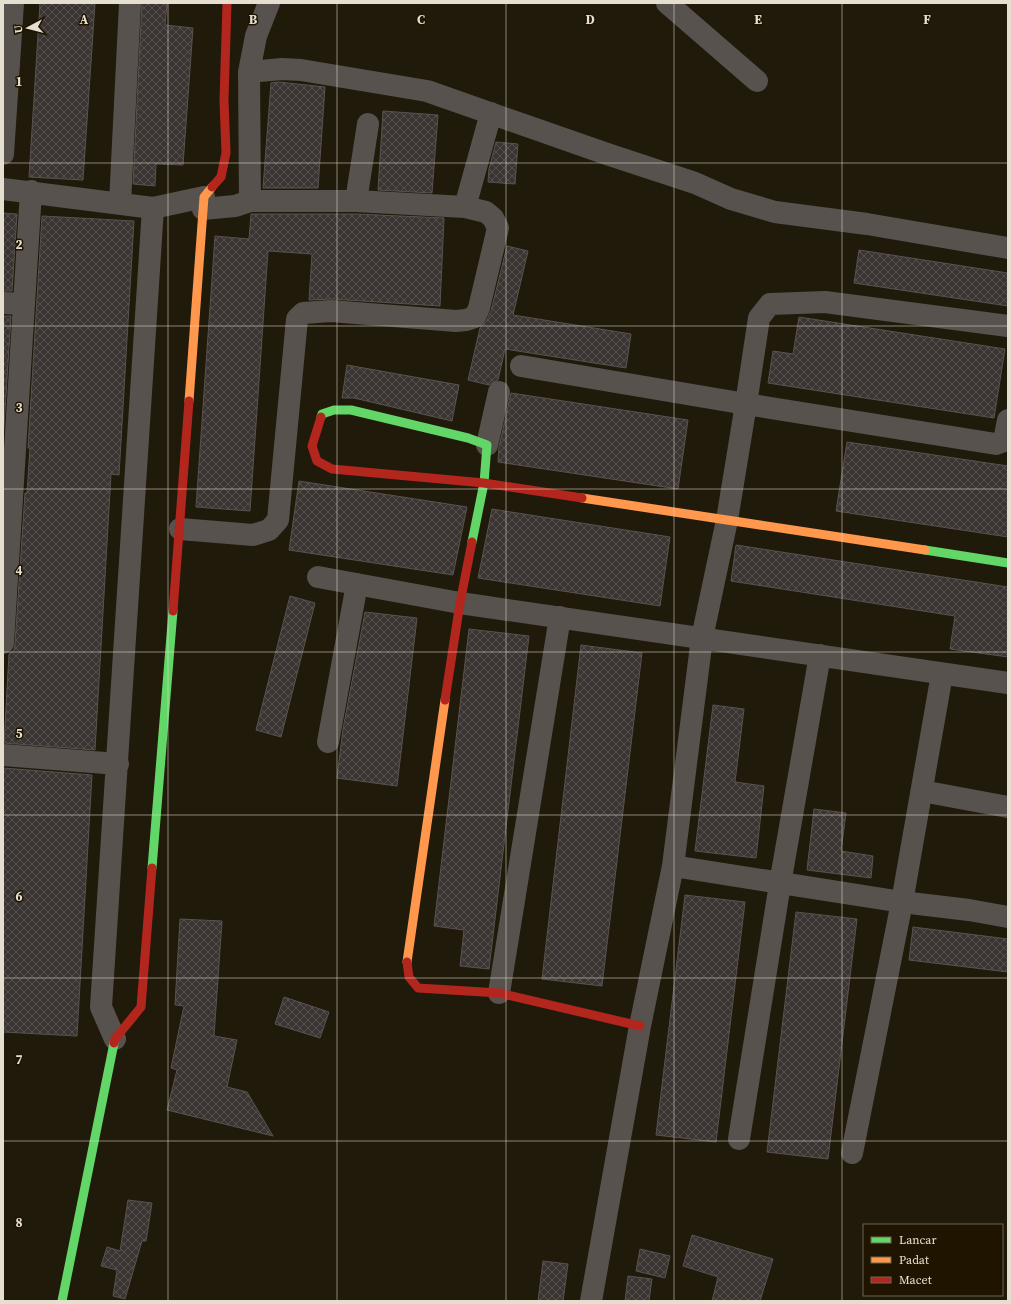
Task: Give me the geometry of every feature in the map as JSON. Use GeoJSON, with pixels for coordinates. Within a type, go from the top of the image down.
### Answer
{"type":"FeatureCollection","features":[{"type":"Feature","properties":{"kind":"street"},"geometry":{"type":"LineString","coordinates":[[3,154],[6,68],[13,3]]}},
{"type":"Feature","properties":{"kind":"street"},"geometry":{"type":"LineString","coordinates":[[120,203],[130,3]]}},
{"type":"Feature","properties":{"kind":"street"},"geometry":{"type":"LineString","coordinates":[[62,1301],[115,1039],[141,1007],[180,529],[204,203],[221,177],[226,153],[224,100],[227,3]]}},
{"type":"Feature","properties":{"kind":"street"},"geometry":{"type":"LineString","coordinates":[[250,201],[249,72],[256,36],[269,3]]}},
{"type":"Feature","properties":{"kind":"street"},"geometry":{"type":"LineString","coordinates":[[667,3],[757,80]]}},
{"type":"Feature","properties":{"kind":"street"},"geometry":{"type":"LineString","coordinates":[[249,72],[282,69],[301,70],[427,91],[695,183],[731,199],[775,212],[867,224],[1008,248]]}},
{"type":"Feature","properties":{"kind":"street"},"geometry":{"type":"LineString","coordinates":[[465,207],[491,113]]}},
{"type":"Feature","properties":{"kind":"street"},"geometry":{"type":"LineString","coordinates":[[356,200],[368,124]]}},
{"type":"Feature","properties":{"kind":"street"},"geometry":{"type":"LineString","coordinates":[[3,190],[31,191],[153,208],[204,203],[235,206],[250,201],[356,200],[465,207],[486,212],[493,218],[498,228],[479,308],[475,317],[456,321],[331,311],[303,313],[298,319],[278,520],[269,530],[253,535],[180,529]]}},
{"type":"Feature","properties":{"kind":"street"},"geometry":{"type":"LineString","coordinates":[[3,643],[13,304],[31,191]]}},
{"type":"Feature","properties":{"kind":"street"},"geometry":{"type":"LineString","coordinates":[[115,1039],[101,1008],[153,208]]}},
{"type":"Feature","properties":{"kind":"street"},"geometry":{"type":"LineString","coordinates":[[591,1301],[640,1026],[673,866],[702,638],[726,520],[759,318],[770,304],[824,302],[1008,326]]}},
{"type":"Feature","properties":{"kind":"street"},"geometry":{"type":"LineString","coordinates":[[521,366],[996,444],[1004,440],[1008,420]]}},
{"type":"Feature","properties":{"kind":"street"},"geometry":{"type":"LineString","coordinates":[[499,392],[487,444],[484,483],[460,603],[406,956],[406,970],[410,982],[418,988],[499,993],[640,1026]]}},
{"type":"Feature","properties":{"kind":"street"},"geometry":{"type":"LineString","coordinates":[[487,444],[468,438],[351,410],[334,410],[322,414],[312,446],[317,461],[332,469],[484,483],[1008,563]]}},
{"type":"Feature","properties":{"kind":"street"},"geometry":{"type":"LineString","coordinates":[[318,577],[460,603],[1008,683]]}},
{"type":"Feature","properties":{"kind":"street"},"geometry":{"type":"LineString","coordinates":[[328,742],[357,584]]}},
{"type":"Feature","properties":{"kind":"street"},"geometry":{"type":"LineString","coordinates":[[499,993],[560,617]]}},
{"type":"Feature","properties":{"kind":"street"},"geometry":{"type":"LineString","coordinates":[[739,1139],[780,884],[820,655]]}},
{"type":"Feature","properties":{"kind":"street"},"geometry":{"type":"LineString","coordinates":[[852,1153],[902,902],[942,674]]}},
{"type":"Feature","properties":{"kind":"street"},"geometry":{"type":"LineString","coordinates":[[3,755],[118,764]]}},
{"type":"Feature","properties":{"kind":"street"},"geometry":{"type":"LineString","coordinates":[[922,791],[1008,807]]}},
{"type":"Feature","properties":{"kind":"street"},"geometry":{"type":"LineString","coordinates":[[673,866],[780,884],[902,902],[969,910],[1008,917]]}},
{"type":"Feature","properties":{"kind":"building"},"geometry":{"type":"Polygon","coordinates":[[[40,3],[95,3],[83,180],[29,177],[40,3]]]}},
{"type":"Feature","properties":{"kind":"building"},"geometry":{"type":"Polygon","coordinates":[[[142,3],[167,3],[165,25],[193,28],[183,165],[156,164],[155,186],[133,184],[142,3]]]}},
{"type":"Feature","properties":{"kind":"building"},"geometry":{"type":"Polygon","coordinates":[[[279,82],[325,87],[318,188],[263,188],[271,83],[279,82]]]}},
{"type":"Feature","properties":{"kind":"building"},"geometry":{"type":"Polygon","coordinates":[[[383,111],[438,115],[432,193],[378,190],[383,111]]]}},
{"type":"Feature","properties":{"kind":"building"},"geometry":{"type":"Polygon","coordinates":[[[496,142],[518,144],[515,184],[488,182],[489,169],[496,142]]]}},
{"type":"Feature","properties":{"kind":"building"},"geometry":{"type":"Polygon","coordinates":[[[3,213],[17,214],[12,291],[3,291],[3,213]]]}},
{"type":"Feature","properties":{"kind":"building"},"geometry":{"type":"Polygon","coordinates":[[[251,214],[356,214],[444,218],[440,306],[332,299],[309,300],[312,254],[268,251],[250,511],[196,507],[215,236],[249,239],[251,214]]]}},
{"type":"Feature","properties":{"kind":"building"},"geometry":{"type":"Polygon","coordinates":[[[42,216],[134,221],[119,475],[111,474],[95,750],[4,743],[9,654],[14,650],[15,644],[25,493],[27,493],[30,448],[28,448],[42,216]]]}},
{"type":"Feature","properties":{"kind":"building"},"geometry":{"type":"Polygon","coordinates":[[[507,246],[528,251],[513,315],[631,334],[626,368],[505,349],[498,380],[489,385],[468,380],[480,328],[486,322],[491,311],[507,246]]]}},
{"type":"Feature","properties":{"kind":"building"},"geometry":{"type":"Polygon","coordinates":[[[859,250],[1008,273],[1008,306],[854,283],[859,250]]]}},
{"type":"Feature","properties":{"kind":"building"},"geometry":{"type":"Polygon","coordinates":[[[3,316],[11,316],[3,441],[3,316]]]}},
{"type":"Feature","properties":{"kind":"building"},"geometry":{"type":"Polygon","coordinates":[[[799,317],[1005,349],[994,418],[768,383],[773,351],[793,354],[799,317]]]}},
{"type":"Feature","properties":{"kind":"building"},"geometry":{"type":"Polygon","coordinates":[[[347,365],[459,385],[452,421],[354,398],[342,398],[347,365]]]}},
{"type":"Feature","properties":{"kind":"building"},"geometry":{"type":"Polygon","coordinates":[[[511,393],[688,420],[678,489],[498,462],[499,447],[511,393]]]}},
{"type":"Feature","properties":{"kind":"building"},"geometry":{"type":"Polygon","coordinates":[[[847,442],[1008,466],[1008,537],[836,511],[847,442]]]}},
{"type":"Feature","properties":{"kind":"building"},"geometry":{"type":"Polygon","coordinates":[[[299,481],[467,507],[453,575],[289,550],[299,481]]]}},
{"type":"Feature","properties":{"kind":"building"},"geometry":{"type":"Polygon","coordinates":[[[492,509],[670,537],[660,606],[478,578],[492,509]]]}},
{"type":"Feature","properties":{"kind":"building"},"geometry":{"type":"Polygon","coordinates":[[[736,545],[1008,587],[1008,657],[950,649],[955,616],[731,581],[736,545]]]}},
{"type":"Feature","properties":{"kind":"building"},"geometry":{"type":"Polygon","coordinates":[[[290,596],[315,603],[281,737],[256,730],[290,596]]]}},
{"type":"Feature","properties":{"kind":"building"},"geometry":{"type":"Polygon","coordinates":[[[365,612],[417,618],[397,786],[337,778],[343,729],[365,612]]]}},
{"type":"Feature","properties":{"kind":"building"},"geometry":{"type":"Polygon","coordinates":[[[469,629],[529,636],[489,969],[460,966],[464,930],[434,926],[469,629]]]}},
{"type":"Feature","properties":{"kind":"building"},"geometry":{"type":"Polygon","coordinates":[[[581,645],[642,653],[602,986],[542,979],[581,645]]]}},
{"type":"Feature","properties":{"kind":"building"},"geometry":{"type":"Polygon","coordinates":[[[713,705],[744,709],[735,782],[764,786],[756,858],[695,851],[713,705]]]}},
{"type":"Feature","properties":{"kind":"building"},"geometry":{"type":"Polygon","coordinates":[[[3,768],[92,775],[77,1036],[3,1032],[3,768]]]}},
{"type":"Feature","properties":{"kind":"building"},"geometry":{"type":"Polygon","coordinates":[[[814,809],[846,813],[841,851],[873,856],[871,878],[807,870],[814,809]]]}},
{"type":"Feature","properties":{"kind":"building"},"geometry":{"type":"Polygon","coordinates":[[[685,895],[745,902],[716,1142],[656,1135],[685,895]]]}},
{"type":"Feature","properties":{"kind":"building"},"geometry":{"type":"Polygon","coordinates":[[[796,912],[857,919],[828,1159],[767,1152],[796,912]]]}},
{"type":"Feature","properties":{"kind":"building"},"geometry":{"type":"Polygon","coordinates":[[[180,919],[222,921],[214,1036],[237,1040],[227,1087],[247,1092],[273,1136],[167,1110],[177,1070],[171,1068],[184,1006],[175,1005],[180,919]]]}},
{"type":"Feature","properties":{"kind":"building"},"geometry":{"type":"Polygon","coordinates":[[[913,927],[1008,939],[1008,972],[909,960],[913,927]]]}},
{"type":"Feature","properties":{"kind":"building"},"geometry":{"type":"Polygon","coordinates":[[[284,997],[329,1012],[320,1038],[275,1024],[284,997]]]}},
{"type":"Feature","properties":{"kind":"building"},"geometry":{"type":"Polygon","coordinates":[[[128,1200],[152,1203],[146,1241],[142,1241],[125,1299],[113,1296],[117,1270],[101,1266],[107,1247],[120,1251],[128,1200]]]}},
{"type":"Feature","properties":{"kind":"building"},"geometry":{"type":"Polygon","coordinates":[[[692,1235],[773,1259],[760,1301],[712,1301],[718,1277],[683,1266],[692,1235]]]}},
{"type":"Feature","properties":{"kind":"building"},"geometry":{"type":"Polygon","coordinates":[[[640,1249],[670,1256],[665,1278],[636,1271],[640,1249]]]}},
{"type":"Feature","properties":{"kind":"building"},"geometry":{"type":"Polygon","coordinates":[[[543,1261],[568,1264],[563,1301],[538,1301],[543,1261]]]}},
{"type":"Feature","properties":{"kind":"building"},"geometry":{"type":"Polygon","coordinates":[[[628,1276],[652,1279],[649,1301],[625,1301],[628,1276]]]}},
{"type":"Feature","properties":{"kind":"traffic: fast"},"geometry":{"type":"LineString","coordinates":[[321,417],[322,414],[334,410],[351,410],[468,438],[487,445],[484,483],[472,542]]}},
{"type":"Feature","properties":{"kind":"traffic: fast"},"geometry":{"type":"LineString","coordinates":[[925,550],[1008,563]]}},
{"type":"Feature","properties":{"kind":"traffic: fast"},"geometry":{"type":"LineString","coordinates":[[152,868],[173,611]]}},
{"type":"Feature","properties":{"kind":"traffic: fast"},"geometry":{"type":"LineString","coordinates":[[62,1301],[114,1043]]}},
{"type":"Feature","properties":{"kind":"traffic: slow"},"geometry":{"type":"LineString","coordinates":[[189,401],[204,197],[212,187]]}},
{"type":"Feature","properties":{"kind":"traffic: slow"},"geometry":{"type":"LineString","coordinates":[[582,498],[925,550]]}},
{"type":"Feature","properties":{"kind":"traffic: slow"},"geometry":{"type":"LineString","coordinates":[[407,962],[445,700]]}},
{"type":"Feature","properties":{"kind":"traffic: jam"},"geometry":{"type":"LineString","coordinates":[[212,187],[221,177],[226,153],[224,100],[227,3]]}},
{"type":"Feature","properties":{"kind":"traffic: jam"},"geometry":{"type":"LineString","coordinates":[[173,611],[189,401]]}},
{"type":"Feature","properties":{"kind":"traffic: jam"},"geometry":{"type":"LineString","coordinates":[[321,417],[312,446],[317,461],[332,469],[484,483],[582,498]]}},
{"type":"Feature","properties":{"kind":"traffic: jam"},"geometry":{"type":"LineString","coordinates":[[445,700],[460,603],[472,542]]}},
{"type":"Feature","properties":{"kind":"traffic: jam"},"geometry":{"type":"LineString","coordinates":[[114,1043],[115,1039],[141,1007],[152,868]]}},
{"type":"Feature","properties":{"kind":"traffic: jam"},"geometry":{"type":"LineString","coordinates":[[407,962],[409,977],[418,988],[499,993],[640,1026]]}}]}
